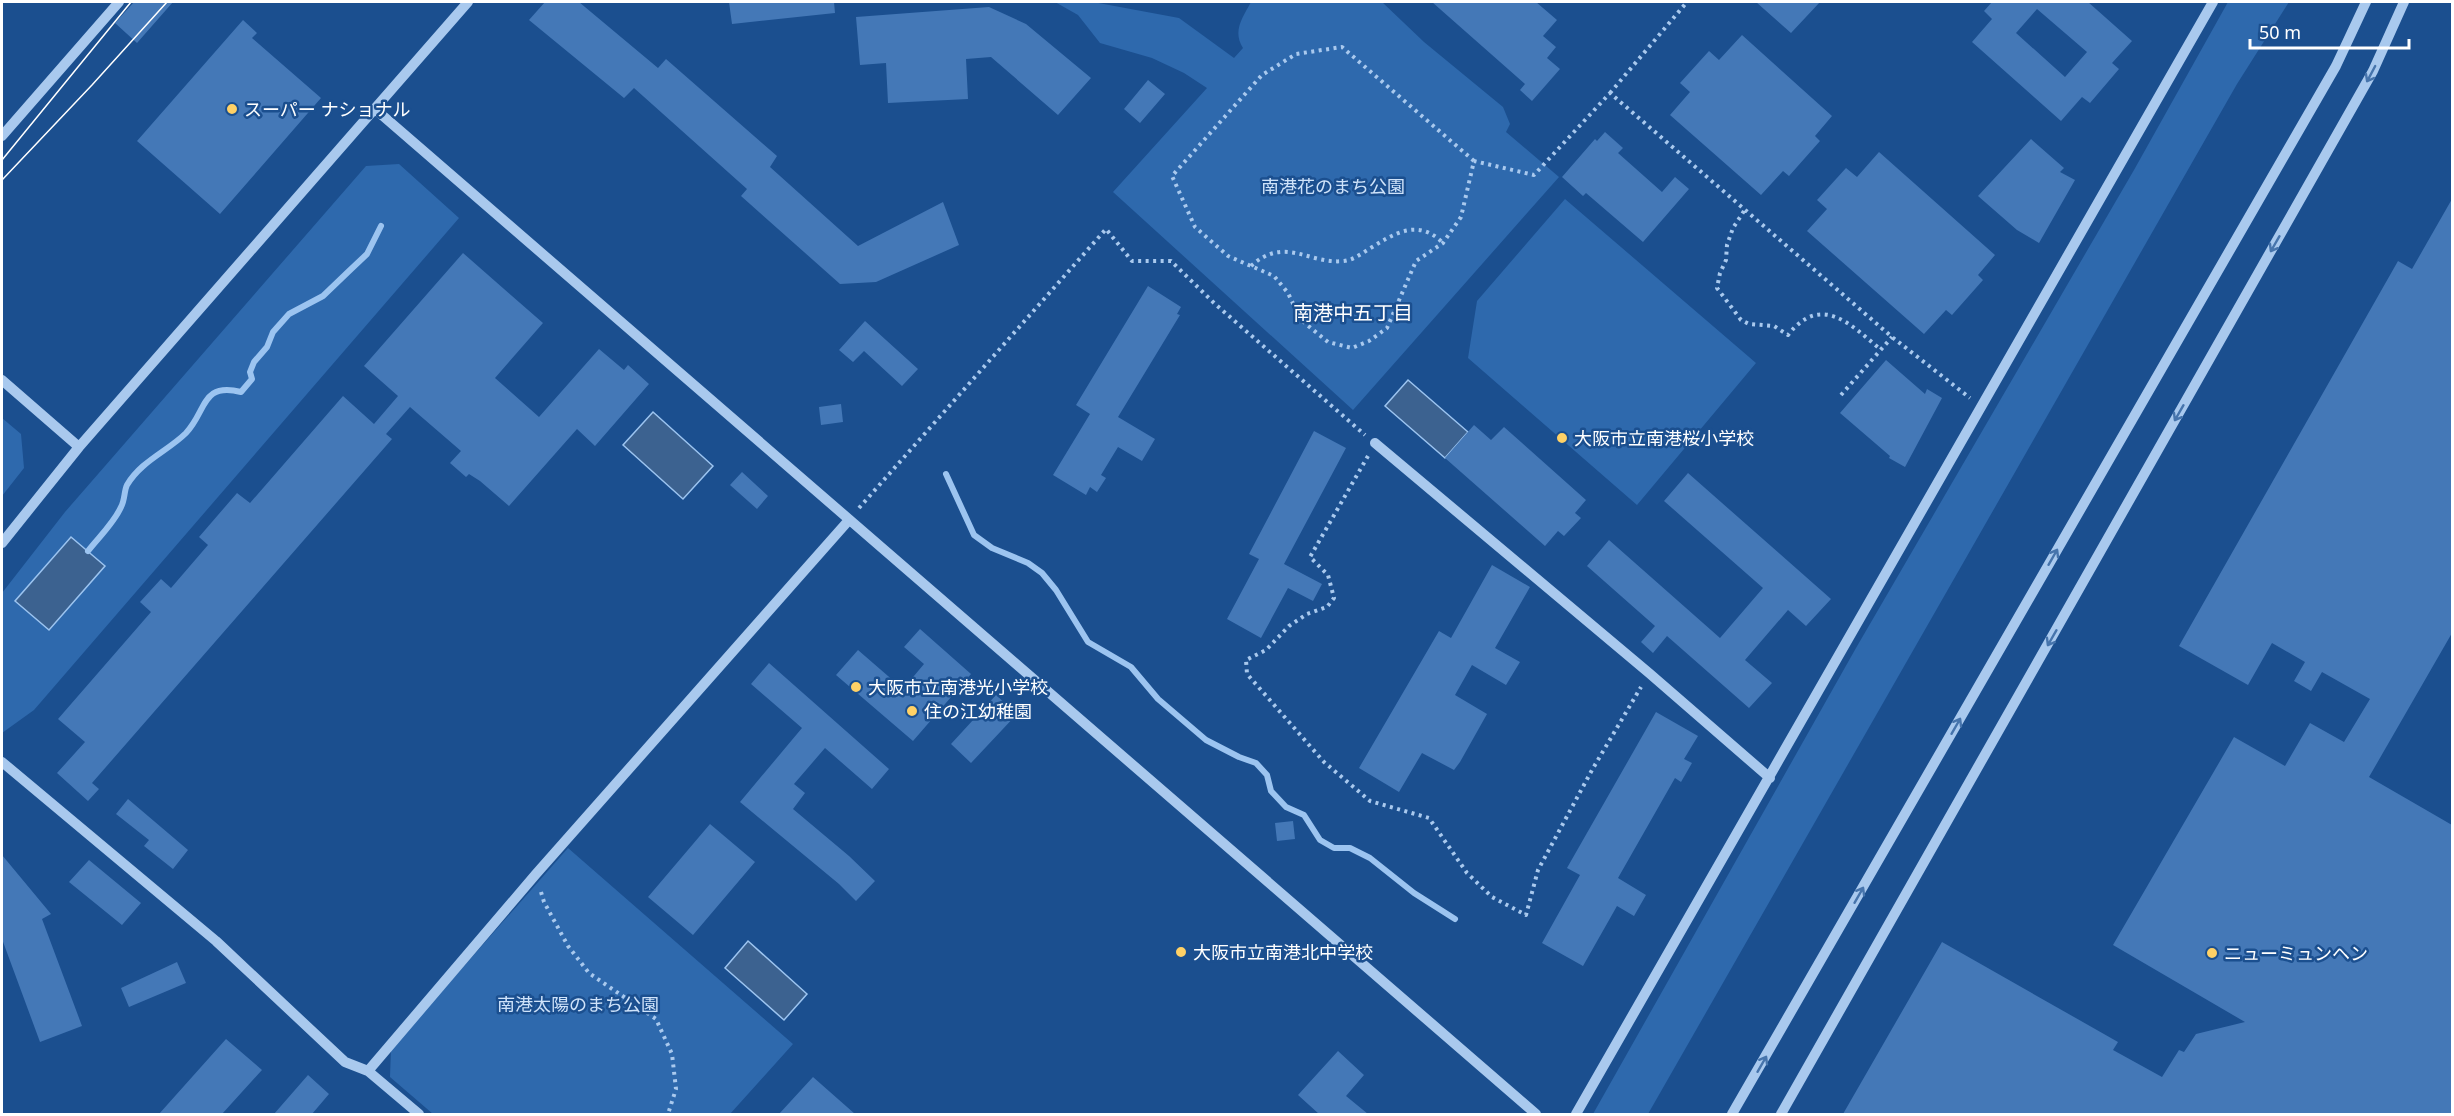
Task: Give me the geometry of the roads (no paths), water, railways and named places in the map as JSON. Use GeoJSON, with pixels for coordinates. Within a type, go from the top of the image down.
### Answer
{"type":"FeatureCollection","features":[{"type":"Feature","properties":{"kind":"street"},"geometry":{"type":"LineString","coordinates":[[2,136],[119,2]]}},
{"type":"Feature","properties":{"kind":"street"},"geometry":{"type":"LineString","coordinates":[[2,543],[78,447],[468,2]]}},
{"type":"Feature","properties":{"kind":"street"},"geometry":{"type":"LineString","coordinates":[[1576,1114],[2213,2]]}},
{"type":"Feature","properties":{"kind":"street"},"geometry":{"type":"LineString","coordinates":[[1732,1114],[2336,66],[2366,2]]}},
{"type":"Feature","properties":{"kind":"street"},"geometry":{"type":"LineString","coordinates":[[1782,1114],[2367,82],[2404,2]]}},
{"type":"Feature","properties":{"kind":"street"},"geometry":{"type":"LineString","coordinates":[[375,109],[1536,1114]]}},
{"type":"Feature","properties":{"kind":"street"},"geometry":{"type":"LineString","coordinates":[[2,380],[78,447]]}},
{"type":"Feature","properties":{"kind":"street"},"geometry":{"type":"LineString","coordinates":[[1375,443],[1649,673],[1770,778]]}},
{"type":"Feature","properties":{"kind":"street"},"geometry":{"type":"LineString","coordinates":[[368,1071],[536,873],[849,520]]}},
{"type":"Feature","properties":{"kind":"street"},"geometry":{"type":"LineString","coordinates":[[2,762],[216,941],[345,1062],[368,1071],[419,1114]]}},
{"type":"Feature","properties":{"kind":"waterway"},"geometry":{"type":"LineString","coordinates":[[88,551],[118,513],[127,485],[140,469],[186,433],[193,425],[206,400],[212,395],[218,391],[241,392],[252,379],[250,372],[254,362],[267,347],[273,332],[289,314],[323,296],[367,254],[381,226]]}},
{"type":"Feature","properties":{"kind":"waterway"},"geometry":{"type":"LineString","coordinates":[[946,474],[974,535],[992,548],[1028,563],[1042,573],[1056,590],[1088,642],[1131,667],[1158,699],[1206,740],[1256,763],[1267,775],[1271,791],[1286,807],[1304,815],[1320,840],[1334,848],[1350,848],[1370,858],[1414,893],[1455,919]]}},
{"type":"Feature","properties":{"kind":"tram line"},"geometry":{"type":"LineString","coordinates":[[2,160],[131,2]]}},
{"type":"Feature","properties":{"kind":"tram line"},"geometry":{"type":"LineString","coordinates":[[2,180],[167,2]]}},
{"type":"Feature","properties":{"kind":"place","name":"スーパー ナショナル"},"geometry":{"type":"Point","coordinates":[232,109]}},
{"type":"Feature","properties":{"kind":"place","name":"大阪市立南港桜小学校"},"geometry":{"type":"Point","coordinates":[1562,438]}},
{"type":"Feature","properties":{"kind":"place","name":"大阪市立南港光小学校"},"geometry":{"type":"Point","coordinates":[856,687]}},
{"type":"Feature","properties":{"kind":"place","name":"住の江幼稚園"},"geometry":{"type":"Point","coordinates":[912,711]}},
{"type":"Feature","properties":{"kind":"place","name":"大阪市立南港北中学校"},"geometry":{"type":"Point","coordinates":[1181,952]}},
{"type":"Feature","properties":{"kind":"place","name":"ニューミュンヘン"},"geometry":{"type":"Point","coordinates":[2212,953]}},
{"type":"Feature","properties":{"kind":"district","name":"南港中五丁目"},"geometry":{"type":"Point","coordinates":[1353,312]}},
{"type":"Feature","properties":{"kind":"park label","name":"南港花のまち公園"},"geometry":{"type":"Point","coordinates":[1333,186]}},
{"type":"Feature","properties":{"kind":"park label","name":"南港太陽のまち公園"},"geometry":{"type":"Point","coordinates":[578,1004]}}]}
